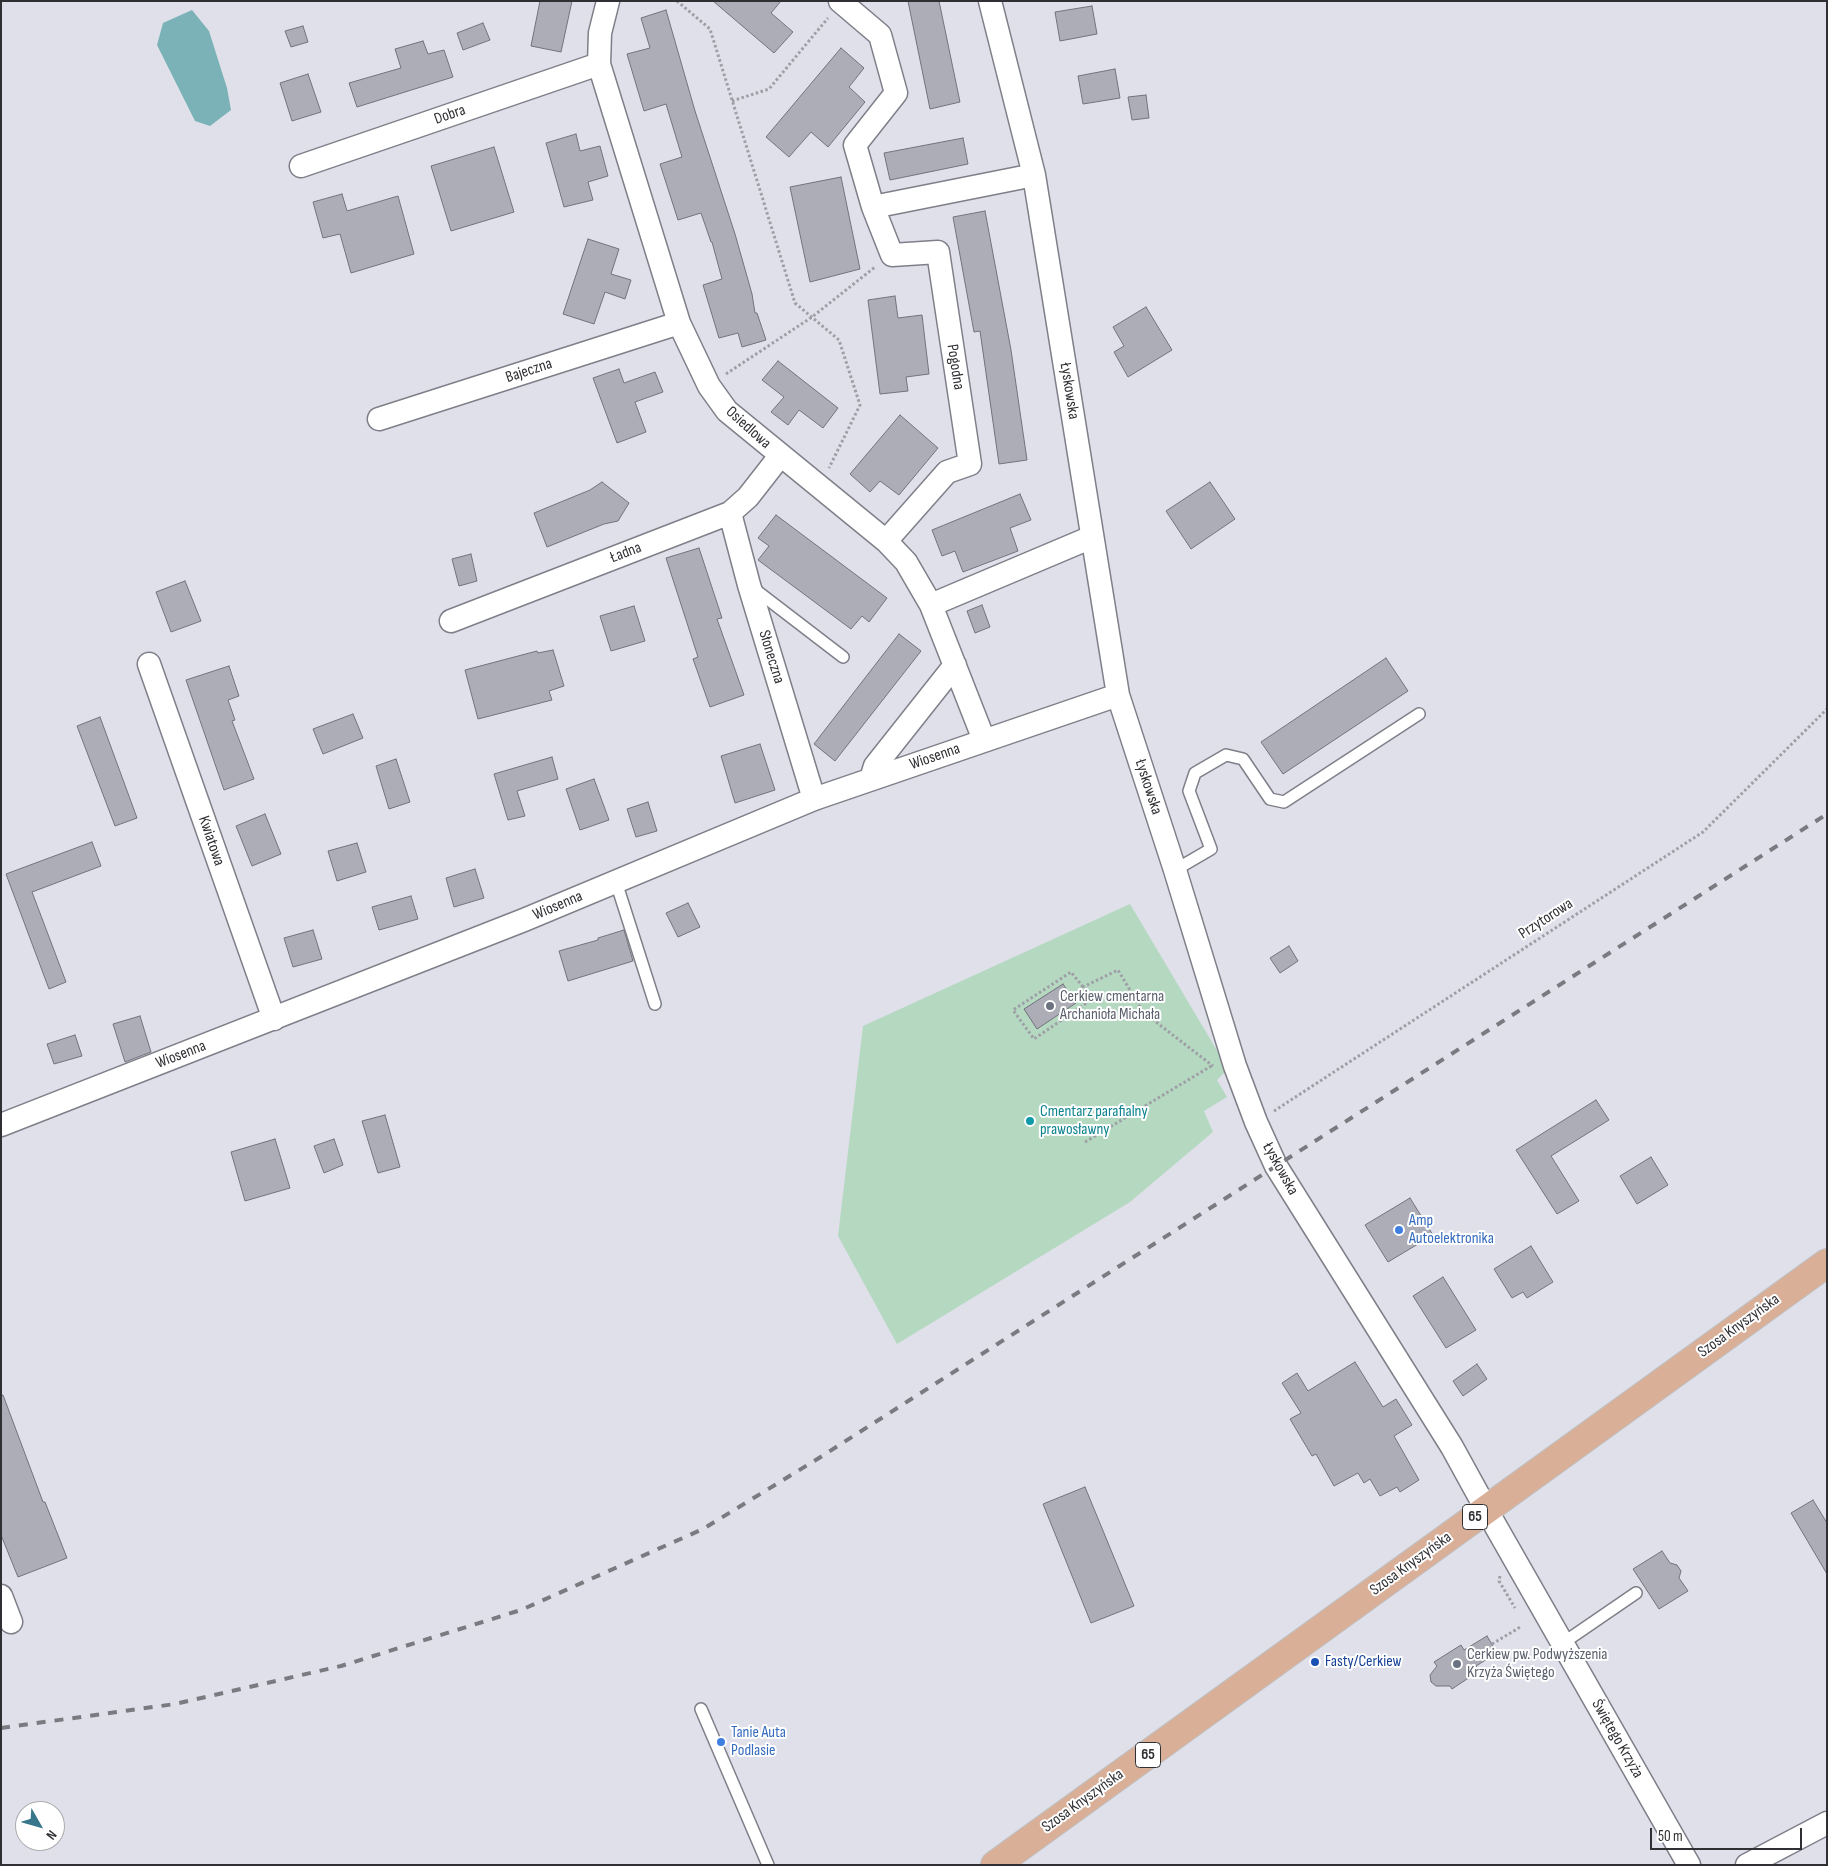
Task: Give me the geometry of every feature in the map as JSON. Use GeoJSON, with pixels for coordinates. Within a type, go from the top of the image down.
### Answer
{"type":"FeatureCollection","features":[{"type":"Feature","properties":{"kind":"main road","name":"Szosa Knyszyńska"},"geometry":{"type":"LineString","coordinates":[[995,1865],[1827,1263]]}},
{"type":"Feature","properties":{"kind":"street","name":"Osiedlowa"},"geometry":{"type":"LineString","coordinates":[[608,1],[600,33],[599,64],[679,323],[708,386],[727,411],[886,541],[906,562],[931,605],[984,740]]}},
{"type":"Feature","properties":{"kind":"street","name":"Łyskowska"},"geometry":{"type":"LineString","coordinates":[[990,1],[1034,175],[1118,695],[1175,870],[1234,1066],[1276,1166],[1452,1446],[1486,1509]]}},
{"type":"Feature","properties":{"kind":"street"},"geometry":{"type":"LineString","coordinates":[[841,2],[880,35],[896,93],[855,145],[873,207],[892,255]]}},
{"type":"Feature","properties":{"kind":"street","name":"Dobra"},"geometry":{"type":"LineString","coordinates":[[301,166],[599,64]]}},
{"type":"Feature","properties":{"kind":"street"},"geometry":{"type":"LineString","coordinates":[[873,207],[1034,175]]}},
{"type":"Feature","properties":{"kind":"street","name":"Pogodna"},"geometry":{"type":"LineString","coordinates":[[886,541],[947,472],[970,464],[938,252],[892,255]]}},
{"type":"Feature","properties":{"kind":"street","name":"Bajeczna"},"geometry":{"type":"LineString","coordinates":[[379,419],[679,323]]}},
{"type":"Feature","properties":{"kind":"street","name":"Ładna"},"geometry":{"type":"LineString","coordinates":[[451,620],[730,513],[748,498],[780,456]]}},
{"type":"Feature","properties":{"kind":"street","name":"Słoneczna"},"geometry":{"type":"LineString","coordinates":[[730,513],[749,585],[814,799]]}},
{"type":"Feature","properties":{"kind":"street"},"geometry":{"type":"LineString","coordinates":[[931,605],[1092,537]]}},
{"type":"Feature","properties":{"kind":"street","name":"Kwiatowa"},"geometry":{"type":"LineString","coordinates":[[149,664],[274,1018]]}},
{"type":"Feature","properties":{"kind":"street"},"geometry":{"type":"LineString","coordinates":[[871,779],[874,766],[955,665]]}},
{"type":"Feature","properties":{"kind":"street","name":"Wiosenna"},"geometry":{"type":"LineString","coordinates":[[1,1125],[524,920],[814,799],[1118,695]]}},
{"type":"Feature","properties":{"kind":"street","name":"Świętego Krzyża"},"geometry":{"type":"LineString","coordinates":[[1486,1509],[1689,1865]]}},
{"type":"Feature","properties":{"kind":"street"},"geometry":{"type":"LineString","coordinates":[[1,1596],[11,1622]]}},
{"type":"Feature","properties":{"kind":"street"},"geometry":{"type":"LineString","coordinates":[[1747,1865],[1827,1823]]}},
{"type":"Feature","properties":{"kind":"lane"},"geometry":{"type":"LineString","coordinates":[[749,585],[843,657]]}},
{"type":"Feature","properties":{"kind":"lane"},"geometry":{"type":"LineString","coordinates":[[1175,870],[1211,849],[1189,791],[1196,773],[1226,755],[1243,759],[1270,799],[1284,802],[1420,714]]}},
{"type":"Feature","properties":{"kind":"lane"},"geometry":{"type":"LineString","coordinates":[[616,882],[656,1004]]}},
{"type":"Feature","properties":{"kind":"lane"},"geometry":{"type":"LineString","coordinates":[[1563,1643],[1636,1593]]}},
{"type":"Feature","properties":{"kind":"lane"},"geometry":{"type":"LineString","coordinates":[[701,1709],[768,1865]]}},
{"type":"Feature","properties":{"kind":"path"},"geometry":{"type":"LineString","coordinates":[[677,1],[710,29],[795,303],[839,340],[860,405],[832,464],[817,485]]}},
{"type":"Feature","properties":{"kind":"path"},"geometry":{"type":"LineString","coordinates":[[732,101],[769,89],[841,2]]}},
{"type":"Feature","properties":{"kind":"path"},"geometry":{"type":"LineString","coordinates":[[708,386],[812,317],[892,255]]}},
{"type":"Feature","properties":{"kind":"path","name":"Przytorowa"},"geometry":{"type":"LineString","coordinates":[[1256,1122],[1703,832],[1827,709]]}},
{"type":"Feature","properties":{"kind":"path"},"geometry":{"type":"LineString","coordinates":[[1083,987],[1118,970],[1143,1012],[1218,1070]]}},
{"type":"Feature","properties":{"kind":"path"},"geometry":{"type":"LineString","coordinates":[[1072,972],[1083,987],[1088,1002],[1034,1039],[1013,1010],[1072,972]]}},
{"type":"Feature","properties":{"kind":"path"},"geometry":{"type":"LineString","coordinates":[[1084,1142],[1213,1066]]}},
{"type":"Feature","properties":{"kind":"path"},"geometry":{"type":"LineString","coordinates":[[1492,1644],[1522,1626]]}},
{"type":"Feature","properties":{"kind":"green space","name":"Cmentarz parafialny prawosławny"},"geometry":{"type":"Polygon","coordinates":[[[1130,904],[1228,1069],[1217,1080],[1227,1097],[1204,1111],[1213,1132],[1130,1202],[897,1344],[838,1236],[863,1026],[1130,904]]]}},
{"type":"Feature","properties":{"kind":"water"},"geometry":{"type":"Polygon","coordinates":[[[192,10],[209,31],[227,88],[231,110],[210,126],[195,121],[157,45],[163,23],[192,10]]]}},
{"type":"Feature","properties":{"kind":"building"},"geometry":{"type":"Polygon","coordinates":[[[540,1],[572,1],[561,52],[531,46],[540,1]]]}},
{"type":"Feature","properties":{"kind":"building"},"geometry":{"type":"Polygon","coordinates":[[[713,1],[781,1],[771,13],[793,32],[774,53],[713,1]]]}},
{"type":"Feature","properties":{"kind":"building"},"geometry":{"type":"Polygon","coordinates":[[[908,1],[939,1],[960,102],[930,109],[908,1]]]}},
{"type":"Feature","properties":{"kind":"building"},"geometry":{"type":"Polygon","coordinates":[[[1092,6],[1097,34],[1060,41],[1055,12],[1092,6]]]}},
{"type":"Feature","properties":{"kind":"building"},"geometry":{"type":"Polygon","coordinates":[[[666,10],[695,111],[735,234],[752,294],[755,313],[757,313],[766,340],[742,347],[738,333],[719,338],[703,285],[722,279],[712,242],[701,213],[678,220],[660,164],[682,157],[666,104],[644,111],[627,54],[650,48],[641,18],[666,10]]]}},
{"type":"Feature","properties":{"kind":"building"},"geometry":{"type":"Polygon","coordinates":[[[483,23],[490,40],[463,50],[457,33],[483,23]]]}},
{"type":"Feature","properties":{"kind":"building"},"geometry":{"type":"Polygon","coordinates":[[[303,26],[308,42],[291,47],[285,31],[303,26]]]}},
{"type":"Feature","properties":{"kind":"building"},"geometry":{"type":"Polygon","coordinates":[[[423,41],[428,54],[444,50],[453,77],[357,107],[349,83],[401,68],[395,49],[423,41]]]}},
{"type":"Feature","properties":{"kind":"building"},"geometry":{"type":"Polygon","coordinates":[[[841,48],[864,68],[849,87],[865,102],[828,147],[811,132],[789,157],[766,137],[841,48]]]}},
{"type":"Feature","properties":{"kind":"building"},"geometry":{"type":"Polygon","coordinates":[[[1115,69],[1120,98],[1083,104],[1078,76],[1115,69]]]}},
{"type":"Feature","properties":{"kind":"building"},"geometry":{"type":"Polygon","coordinates":[[[308,74],[321,112],[292,121],[280,83],[308,74]]]}},
{"type":"Feature","properties":{"kind":"building"},"geometry":{"type":"Polygon","coordinates":[[[1146,95],[1149,118],[1132,120],[1128,97],[1146,95]]]}},
{"type":"Feature","properties":{"kind":"building"},"geometry":{"type":"Polygon","coordinates":[[[576,134],[580,151],[600,146],[608,176],[588,182],[593,200],[564,207],[546,143],[576,134]]]}},
{"type":"Feature","properties":{"kind":"building"},"geometry":{"type":"Polygon","coordinates":[[[963,138],[968,164],[890,180],[884,153],[963,138]]]}},
{"type":"Feature","properties":{"kind":"building"},"geometry":{"type":"Polygon","coordinates":[[[494,147],[514,212],[451,231],[431,166],[494,147]]]}},
{"type":"Feature","properties":{"kind":"building"},"geometry":{"type":"Polygon","coordinates":[[[841,177],[860,269],[810,282],[790,187],[841,177]]]}},
{"type":"Feature","properties":{"kind":"building"},"geometry":{"type":"Polygon","coordinates":[[[342,194],[347,211],[398,196],[414,254],[351,273],[340,234],[323,238],[313,202],[342,194]]]}},
{"type":"Feature","properties":{"kind":"building"},"geometry":{"type":"Polygon","coordinates":[[[985,211],[1011,350],[1027,460],[999,464],[980,331],[974,332],[953,217],[985,211]]]}},
{"type":"Feature","properties":{"kind":"building"},"geometry":{"type":"Polygon","coordinates":[[[588,239],[619,249],[611,274],[631,280],[625,299],[605,292],[594,324],[563,314],[588,239]]]}},
{"type":"Feature","properties":{"kind":"building"},"geometry":{"type":"Polygon","coordinates":[[[895,296],[898,318],[922,315],[929,374],[906,377],[908,391],[880,394],[868,300],[895,296]]]}},
{"type":"Feature","properties":{"kind":"building"},"geometry":{"type":"Polygon","coordinates":[[[1146,307],[1172,350],[1128,377],[1114,352],[1124,346],[1113,327],[1146,307]]]}},
{"type":"Feature","properties":{"kind":"building"},"geometry":{"type":"Polygon","coordinates":[[[778,361],[838,408],[823,428],[799,410],[788,425],[771,412],[784,397],[762,380],[778,361]]]}},
{"type":"Feature","properties":{"kind":"building"},"geometry":{"type":"Polygon","coordinates":[[[619,369],[624,383],[655,372],[663,392],[635,402],[646,432],[617,443],[593,378],[619,369]]]}},
{"type":"Feature","properties":{"kind":"building"},"geometry":{"type":"Polygon","coordinates":[[[900,415],[938,448],[899,495],[880,481],[870,492],[850,474],[900,415]]]}},
{"type":"Feature","properties":{"kind":"building"},"geometry":{"type":"Polygon","coordinates":[[[602,482],[629,503],[618,521],[604,524],[547,547],[534,513],[590,490],[602,482]]]}},
{"type":"Feature","properties":{"kind":"building"},"geometry":{"type":"Polygon","coordinates":[[[1210,482],[1235,519],[1191,549],[1166,511],[1210,482]]]}},
{"type":"Feature","properties":{"kind":"building"},"geometry":{"type":"Polygon","coordinates":[[[1020,494],[1031,520],[1010,528],[1018,551],[963,572],[955,551],[942,556],[932,530],[1020,494]]]}},
{"type":"Feature","properties":{"kind":"building"},"geometry":{"type":"Polygon","coordinates":[[[776,515],[887,598],[869,622],[862,616],[851,629],[758,560],[769,546],[758,538],[776,515]]]}},
{"type":"Feature","properties":{"kind":"building"},"geometry":{"type":"Polygon","coordinates":[[[699,548],[722,618],[717,619],[744,695],[710,707],[693,659],[698,657],[666,558],[699,548]]]}},
{"type":"Feature","properties":{"kind":"building"},"geometry":{"type":"Polygon","coordinates":[[[471,554],[477,581],[459,586],[452,559],[471,554]]]}},
{"type":"Feature","properties":{"kind":"building"},"geometry":{"type":"Polygon","coordinates":[[[185,581],[201,621],[171,632],[156,592],[185,581]]]}},
{"type":"Feature","properties":{"kind":"building"},"geometry":{"type":"Polygon","coordinates":[[[982,605],[990,627],[975,633],[967,611],[982,605]]]}},
{"type":"Feature","properties":{"kind":"building"},"geometry":{"type":"Polygon","coordinates":[[[634,606],[645,641],[611,651],[600,616],[634,606]]]}},
{"type":"Feature","properties":{"kind":"building"},"geometry":{"type":"Polygon","coordinates":[[[899,634],[921,651],[835,761],[814,744],[899,634]]]}},
{"type":"Feature","properties":{"kind":"building"},"geometry":{"type":"Polygon","coordinates":[[[553,650],[564,686],[549,691],[552,700],[478,719],[465,670],[537,651],[538,653],[553,650]]]}},
{"type":"Feature","properties":{"kind":"building"},"geometry":{"type":"Polygon","coordinates":[[[1386,658],[1408,691],[1283,774],[1261,742],[1386,658]]]}},
{"type":"Feature","properties":{"kind":"building"},"geometry":{"type":"Polygon","coordinates":[[[229,666],[239,696],[228,700],[235,720],[232,721],[254,779],[224,790],[186,680],[229,666]]]}},
{"type":"Feature","properties":{"kind":"building"},"geometry":{"type":"Polygon","coordinates":[[[353,714],[363,738],[323,754],[313,729],[353,714]]]}},
{"type":"Feature","properties":{"kind":"building"},"geometry":{"type":"Polygon","coordinates":[[[100,717],[137,818],[115,826],[77,726],[100,717]]]}},
{"type":"Feature","properties":{"kind":"building"},"geometry":{"type":"Polygon","coordinates":[[[760,744],[775,790],[735,803],[721,756],[760,744]]]}},
{"type":"Feature","properties":{"kind":"building"},"geometry":{"type":"Polygon","coordinates":[[[552,757],[558,779],[517,791],[525,816],[508,820],[494,774],[552,757]]]}},
{"type":"Feature","properties":{"kind":"building"},"geometry":{"type":"Polygon","coordinates":[[[396,759],[410,802],[389,809],[376,766],[396,759]]]}},
{"type":"Feature","properties":{"kind":"building"},"geometry":{"type":"Polygon","coordinates":[[[594,779],[609,820],[580,830],[566,789],[594,779]]]}},
{"type":"Feature","properties":{"kind":"building"},"geometry":{"type":"Polygon","coordinates":[[[648,802],[657,831],[636,837],[627,809],[648,802]]]}},
{"type":"Feature","properties":{"kind":"building"},"geometry":{"type":"Polygon","coordinates":[[[265,814],[281,854],[252,866],[236,826],[265,814]]]}},
{"type":"Feature","properties":{"kind":"building"},"geometry":{"type":"Polygon","coordinates":[[[92,842],[101,866],[32,892],[66,982],[49,989],[6,874],[92,842]]]}},
{"type":"Feature","properties":{"kind":"building"},"geometry":{"type":"Polygon","coordinates":[[[357,843],[366,872],[337,881],[328,851],[357,843]]]}},
{"type":"Feature","properties":{"kind":"building"},"geometry":{"type":"Polygon","coordinates":[[[475,869],[484,898],[454,907],[446,878],[475,869]]]}},
{"type":"Feature","properties":{"kind":"building"},"geometry":{"type":"Polygon","coordinates":[[[411,896],[418,919],[379,930],[372,907],[411,896]]]}},
{"type":"Feature","properties":{"kind":"building"},"geometry":{"type":"Polygon","coordinates":[[[688,903],[700,927],[678,937],[666,913],[688,903]]]}},
{"type":"Feature","properties":{"kind":"building"},"geometry":{"type":"Polygon","coordinates":[[[313,930],[322,959],[293,967],[284,938],[313,930]]]}},
{"type":"Feature","properties":{"kind":"building"},"geometry":{"type":"Polygon","coordinates":[[[624,930],[633,961],[568,981],[559,951],[598,940],[598,938],[624,930]]]}},
{"type":"Feature","properties":{"kind":"building"},"geometry":{"type":"Polygon","coordinates":[[[1289,946],[1298,961],[1280,973],[1270,958],[1289,946]]]}},
{"type":"Feature","properties":{"kind":"building","name":"Cerkiew cmentarna Archanioła Michała"},"geometry":{"type":"Polygon","coordinates":[[[1063,984],[1076,1003],[1037,1029],[1024,1009],[1063,984]]]}},
{"type":"Feature","properties":{"kind":"building"},"geometry":{"type":"Polygon","coordinates":[[[140,1016],[151,1052],[125,1062],[113,1024],[140,1016]]]}},
{"type":"Feature","properties":{"kind":"building"},"geometry":{"type":"Polygon","coordinates":[[[75,1035],[82,1056],[54,1064],[47,1044],[75,1035]]]}},
{"type":"Feature","properties":{"kind":"building"},"geometry":{"type":"Polygon","coordinates":[[[1596,1100],[1609,1120],[1551,1156],[1579,1201],[1557,1214],[1516,1150],[1596,1100]]]}},
{"type":"Feature","properties":{"kind":"building"},"geometry":{"type":"Polygon","coordinates":[[[385,1115],[400,1167],[378,1173],[362,1121],[385,1115]]]}},
{"type":"Feature","properties":{"kind":"building"},"geometry":{"type":"Polygon","coordinates":[[[275,1139],[290,1188],[245,1201],[231,1152],[275,1139]]]}},
{"type":"Feature","properties":{"kind":"building"},"geometry":{"type":"Polygon","coordinates":[[[334,1139],[343,1165],[324,1173],[314,1146],[334,1139]]]}},
{"type":"Feature","properties":{"kind":"building"},"geometry":{"type":"Polygon","coordinates":[[[1651,1157],[1668,1185],[1637,1204],[1620,1176],[1651,1157]]]}},
{"type":"Feature","properties":{"kind":"building","name":"Amp Autoelektronika"},"geometry":{"type":"Polygon","coordinates":[[[1410,1198],[1433,1235],[1388,1262],[1365,1225],[1410,1198]]]}},
{"type":"Feature","properties":{"kind":"building"},"geometry":{"type":"Polygon","coordinates":[[[1531,1246],[1553,1282],[1527,1298],[1523,1292],[1512,1298],[1494,1269],[1531,1246]]]}},
{"type":"Feature","properties":{"kind":"building"},"geometry":{"type":"Polygon","coordinates":[[[1443,1277],[1476,1330],[1446,1348],[1413,1296],[1443,1277]]]}},
{"type":"Feature","properties":{"kind":"building"},"geometry":{"type":"Polygon","coordinates":[[[1355,1362],[1383,1407],[1396,1399],[1412,1425],[1394,1436],[1419,1480],[1400,1492],[1397,1487],[1380,1496],[1370,1479],[1364,1483],[1358,1473],[1334,1486],[1316,1454],[1312,1456],[1290,1419],[1301,1413],[1282,1383],[1297,1373],[1308,1391],[1355,1362]]]}},
{"type":"Feature","properties":{"kind":"building"},"geometry":{"type":"Polygon","coordinates":[[[1477,1364],[1487,1379],[1463,1396],[1453,1381],[1477,1364]]]}},
{"type":"Feature","properties":{"kind":"building"},"geometry":{"type":"Polygon","coordinates":[[[1,1395],[3,1395],[43,1502],[45,1502],[67,1558],[18,1577],[1,1535],[1,1395]]]}},
{"type":"Feature","properties":{"kind":"building"},"geometry":{"type":"Polygon","coordinates":[[[1085,1487],[1134,1606],[1091,1623],[1043,1504],[1085,1487]]]}},
{"type":"Feature","properties":{"kind":"building"},"geometry":{"type":"Polygon","coordinates":[[[1813,1500],[1827,1523],[1827,1574],[1791,1513],[1813,1500]]]}},
{"type":"Feature","properties":{"kind":"building"},"geometry":{"type":"Polygon","coordinates":[[[1662,1551],[1670,1563],[1677,1565],[1681,1571],[1679,1578],[1688,1591],[1659,1609],[1633,1569],[1662,1551]]]}},
{"type":"Feature","properties":{"kind":"building","name":"Cerkiew pw. Podwyższenia Krzyża Świętego"},"geometry":{"type":"Polygon","coordinates":[[[1487,1636],[1497,1653],[1476,1666],[1479,1671],[1452,1689],[1450,1686],[1436,1686],[1431,1682],[1430,1675],[1437,1666],[1434,1662],[1461,1645],[1464,1650],[1487,1636]]]}},
{"type":"Feature","properties":{"kind":"railway"},"geometry":{"type":"LineString","coordinates":[[1,1728],[175,1704],[341,1666],[521,1610],[703,1529],[819,1458],[1827,814]]}},
{"type":"Feature","properties":{"kind":"place","name":"Cerkiew cmentarna Archanioła Michała"},"geometry":{"type":"Point","coordinates":[1050,1006]}},
{"type":"Feature","properties":{"kind":"place","name":"Cmentarz parafialny prawosławny"},"geometry":{"type":"Point","coordinates":[1030,1121]}},
{"type":"Feature","properties":{"kind":"place","name":"Amp Autoelektronika"},"geometry":{"type":"Point","coordinates":[1399,1230]}},
{"type":"Feature","properties":{"kind":"place","name":"Fasty/Cerkiew"},"geometry":{"type":"Point","coordinates":[1315,1662]}},
{"type":"Feature","properties":{"kind":"place","name":"Cerkiew pw. Podwyższenia Krzyża Świętego"},"geometry":{"type":"Point","coordinates":[1457,1664]}},
{"type":"Feature","properties":{"kind":"place","name":"Tanie Auta Podlasie"},"geometry":{"type":"Point","coordinates":[721,1742]}}]}
